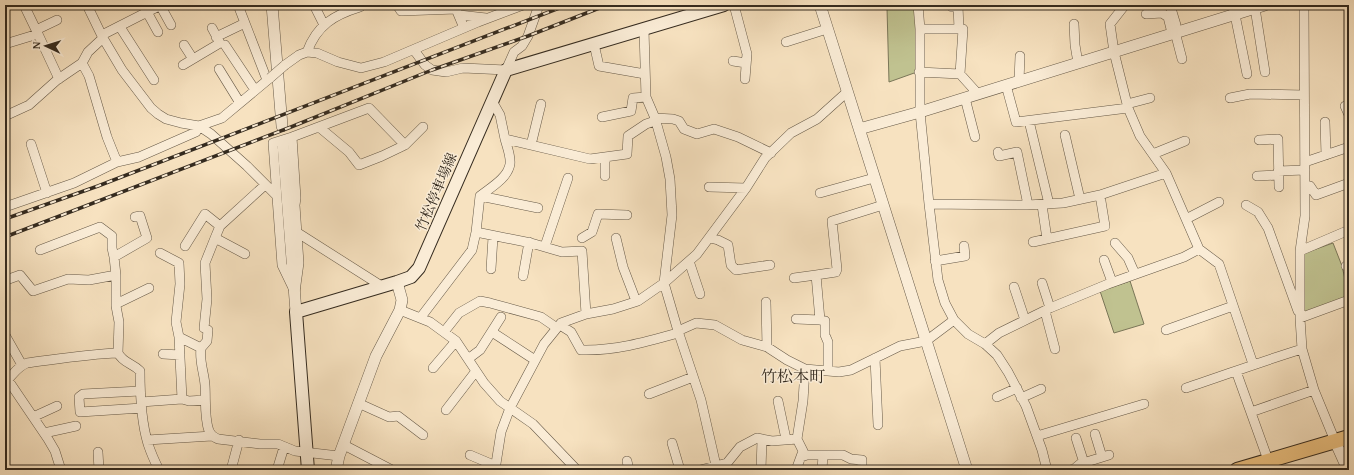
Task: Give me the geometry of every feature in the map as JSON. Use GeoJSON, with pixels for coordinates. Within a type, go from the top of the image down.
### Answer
{"type":"FeatureCollection","features":[{"type":"Feature","properties":{"kind":"highway"},"geometry":{"type":"LineString","coordinates":[[1238,470],[1349,437]]}},
{"type":"Feature","properties":{"kind":"main road"},"geometry":{"type":"LineString","coordinates":[[506,70],[724,5]]}},
{"type":"Feature","properties":{"kind":"main road","name":"竹松停車場線"},"geometry":{"type":"LineString","coordinates":[[296,312],[411,277],[419,268],[506,70]]}},
{"type":"Feature","properties":{"kind":"main road"},"geometry":{"type":"LineString","coordinates":[[296,312],[308,470]]}},
{"type":"Feature","properties":{"kind":"street"},"geometry":{"type":"LineString","coordinates":[[24,5],[59,79]]}},
{"type":"Feature","properties":{"kind":"street"},"geometry":{"type":"LineString","coordinates":[[87,5],[102,36],[122,70],[155,111],[166,119],[181,124],[199,126],[222,118],[285,65],[299,55],[307,52],[317,53],[338,62],[361,68],[384,62],[487,18],[523,5]]}},
{"type":"Feature","properties":{"kind":"street"},"geometry":{"type":"LineString","coordinates":[[5,116],[29,105],[58,80],[82,63],[88,52],[102,36],[148,10],[161,5],[171,25]]}},
{"type":"Feature","properties":{"kind":"street"},"geometry":{"type":"LineString","coordinates":[[238,5],[269,79]]}},
{"type":"Feature","properties":{"kind":"street"},"geometry":{"type":"LineString","coordinates":[[272,5],[282,126]]}},
{"type":"Feature","properties":{"kind":"street"},"geometry":{"type":"LineString","coordinates":[[314,5],[324,25]]}},
{"type":"Feature","properties":{"kind":"street"},"geometry":{"type":"LineString","coordinates":[[307,52],[311,41],[324,25],[334,16],[360,7],[360,5]]}},
{"type":"Feature","properties":{"kind":"street"},"geometry":{"type":"LineString","coordinates":[[397,5],[401,11],[457,9],[487,18]]}},
{"type":"Feature","properties":{"kind":"street"},"geometry":{"type":"LineString","coordinates":[[414,50],[425,65],[432,70],[446,72],[463,68],[506,70],[514,52],[522,46],[528,36],[539,5]]}},
{"type":"Feature","properties":{"kind":"street"},"geometry":{"type":"LineString","coordinates":[[734,5],[747,54],[745,79]]}},
{"type":"Feature","properties":{"kind":"street"},"geometry":{"type":"LineString","coordinates":[[820,5],[967,470]]}},
{"type":"Feature","properties":{"kind":"street"},"geometry":{"type":"LineString","coordinates":[[918,5],[920,29],[920,112],[938,280],[945,303],[954,320],[968,334],[985,344],[997,355],[1017,388],[1037,436],[1047,470]]}},
{"type":"Feature","properties":{"kind":"street"},"geometry":{"type":"LineString","coordinates":[[1125,5],[1110,24],[1114,52],[1127,106],[1140,136],[1166,173],[1199,249],[1219,264],[1253,364]]}},
{"type":"Feature","properties":{"kind":"street"},"geometry":{"type":"LineString","coordinates":[[1170,5],[1182,59]]}},
{"type":"Feature","properties":{"kind":"street"},"geometry":{"type":"LineString","coordinates":[[1304,5],[1305,216],[1300,251],[1300,318],[1302,349],[1314,390],[1348,470]]}},
{"type":"Feature","properties":{"kind":"street"},"geometry":{"type":"LineString","coordinates":[[958,6],[959,29]]}},
{"type":"Feature","properties":{"kind":"street"},"geometry":{"type":"LineString","coordinates":[[859,129],[920,112],[1114,52],[1175,32],[1234,9],[1260,7],[1265,72]]}},
{"type":"Feature","properties":{"kind":"street"},"geometry":{"type":"LineString","coordinates":[[457,9],[464,28]]}},
{"type":"Feature","properties":{"kind":"street"},"geometry":{"type":"LineString","coordinates":[[1234,9],[1247,74]]}},
{"type":"Feature","properties":{"kind":"street"},"geometry":{"type":"LineString","coordinates":[[148,10],[158,32]]}},
{"type":"Feature","properties":{"kind":"street"},"geometry":{"type":"LineString","coordinates":[[1146,14],[1162,13],[1168,18],[1175,32]]}},
{"type":"Feature","properties":{"kind":"street"},"geometry":{"type":"LineString","coordinates":[[5,44],[37,32],[56,20]]}},
{"type":"Feature","properties":{"kind":"street"},"geometry":{"type":"LineString","coordinates":[[216,37],[245,23]]}},
{"type":"Feature","properties":{"kind":"street"},"geometry":{"type":"LineString","coordinates":[[1074,24],[1078,63]]}},
{"type":"Feature","properties":{"kind":"street"},"geometry":{"type":"LineString","coordinates":[[120,27],[154,80]]}},
{"type":"Feature","properties":{"kind":"street"},"geometry":{"type":"LineString","coordinates":[[183,65],[220,43],[212,28]]}},
{"type":"Feature","properties":{"kind":"street"},"geometry":{"type":"LineString","coordinates":[[786,42],[827,29]]}},
{"type":"Feature","properties":{"kind":"street"},"geometry":{"type":"LineString","coordinates":[[920,29],[964,29],[960,74]]}},
{"type":"Feature","properties":{"kind":"street"},"geometry":{"type":"LineString","coordinates":[[644,30],[646,97],[655,120],[670,179],[672,215],[664,282],[678,332],[701,400],[717,468]]}},
{"type":"Feature","properties":{"kind":"street"},"geometry":{"type":"LineString","coordinates":[[594,44],[599,66],[646,74]]}},
{"type":"Feature","properties":{"kind":"street"},"geometry":{"type":"LineString","coordinates":[[184,45],[193,59]]}},
{"type":"Feature","properties":{"kind":"street"},"geometry":{"type":"LineString","coordinates":[[225,45],[255,90]]}},
{"type":"Feature","properties":{"kind":"street"},"geometry":{"type":"LineString","coordinates":[[1019,81],[1020,56]]}},
{"type":"Feature","properties":{"kind":"street"},"geometry":{"type":"LineString","coordinates":[[733,61],[746,63]]}},
{"type":"Feature","properties":{"kind":"street"},"geometry":{"type":"LineString","coordinates":[[82,63],[89,76],[107,137],[117,162]]}},
{"type":"Feature","properties":{"kind":"street"},"geometry":{"type":"LineString","coordinates":[[219,69],[240,103]]}},
{"type":"Feature","properties":{"kind":"street"},"geometry":{"type":"LineString","coordinates":[[920,72],[960,74],[978,94]]}},
{"type":"Feature","properties":{"kind":"street"},"geometry":{"type":"LineString","coordinates":[[1006,85],[1016,122],[1127,106],[1150,98]]}},
{"type":"Feature","properties":{"kind":"street"},"geometry":{"type":"LineString","coordinates":[[470,455],[496,468],[501,432],[510,408],[544,344],[561,323],[586,314],[613,309],[636,301],[664,282],[697,254],[746,188],[765,158],[791,133],[817,119],[848,92]]}},
{"type":"Feature","properties":{"kind":"street"},"geometry":{"type":"LineString","coordinates":[[1230,98],[1250,94],[1304,95]]}},
{"type":"Feature","properties":{"kind":"street"},"geometry":{"type":"LineString","coordinates":[[602,117],[631,111],[633,98],[646,97]]}},
{"type":"Feature","properties":{"kind":"street"},"geometry":{"type":"LineString","coordinates":[[965,98],[974,137]]}},
{"type":"Feature","properties":{"kind":"street"},"geometry":{"type":"LineString","coordinates":[[421,317],[472,250],[476,232],[480,196],[505,175],[510,165],[510,155],[505,140],[500,115],[492,101]]}},
{"type":"Feature","properties":{"kind":"street"},"geometry":{"type":"LineString","coordinates":[[531,145],[541,104]]}},
{"type":"Feature","properties":{"kind":"street"},"geometry":{"type":"LineString","coordinates":[[295,292],[282,265],[273,143],[288,140],[369,108],[405,145]]}},
{"type":"Feature","properties":{"kind":"street"},"geometry":{"type":"LineString","coordinates":[[505,140],[590,159],[627,154],[628,136],[655,120],[673,119],[679,121],[684,129],[697,134],[714,129],[738,137],[771,153]]}},
{"type":"Feature","properties":{"kind":"street"},"geometry":{"type":"LineString","coordinates":[[1029,121],[1045,204],[1047,239]]}},
{"type":"Feature","properties":{"kind":"street"},"geometry":{"type":"LineString","coordinates":[[1325,122],[1326,155]]}},
{"type":"Feature","properties":{"kind":"street"},"geometry":{"type":"LineString","coordinates":[[5,207],[74,183],[117,162],[140,157],[196,132],[199,126]]}},
{"type":"Feature","properties":{"kind":"street"},"geometry":{"type":"LineString","coordinates":[[199,126],[211,134],[247,166],[277,196]]}},
{"type":"Feature","properties":{"kind":"street"},"geometry":{"type":"LineString","coordinates":[[319,127],[349,152],[359,165],[405,145],[423,127]]}},
{"type":"Feature","properties":{"kind":"street"},"geometry":{"type":"LineString","coordinates":[[1065,135],[1080,199]]}},
{"type":"Feature","properties":{"kind":"street"},"geometry":{"type":"LineString","coordinates":[[1259,140],[1278,137],[1279,187]]}},
{"type":"Feature","properties":{"kind":"street"},"geometry":{"type":"LineString","coordinates":[[288,140],[296,198],[295,205],[298,233],[299,262],[295,292]]}},
{"type":"Feature","properties":{"kind":"street"},"geometry":{"type":"LineString","coordinates":[[288,140],[296,312]]}},
{"type":"Feature","properties":{"kind":"street"},"geometry":{"type":"LineString","coordinates":[[1153,154],[1185,141]]}},
{"type":"Feature","properties":{"kind":"street"},"geometry":{"type":"LineString","coordinates":[[31,144],[47,193]]}},
{"type":"Feature","properties":{"kind":"street"},"geometry":{"type":"LineString","coordinates":[[1257,176],[1278,173],[1305,166],[1326,155],[1349,147]]}},
{"type":"Feature","properties":{"kind":"street"},"geometry":{"type":"LineString","coordinates":[[999,156],[1017,152],[1028,205]]}},
{"type":"Feature","properties":{"kind":"street"},"geometry":{"type":"LineString","coordinates":[[605,157],[605,176]]}},
{"type":"Feature","properties":{"kind":"street"},"geometry":{"type":"LineString","coordinates":[[929,204],[1028,205],[1063,203],[1100,195],[1166,173]]}},
{"type":"Feature","properties":{"kind":"street"},"geometry":{"type":"LineString","coordinates":[[545,246],[568,178]]}},
{"type":"Feature","properties":{"kind":"street"},"geometry":{"type":"LineString","coordinates":[[820,193],[874,178]]}},
{"type":"Feature","properties":{"kind":"street"},"geometry":{"type":"LineString","coordinates":[[1305,186],[1310,186],[1316,195],[1349,183]]}},
{"type":"Feature","properties":{"kind":"street"},"geometry":{"type":"LineString","coordinates":[[212,436],[209,432],[206,417],[205,384],[200,357],[201,348],[207,341],[208,330],[204,328],[207,299],[205,263],[220,226],[265,185]]}},
{"type":"Feature","properties":{"kind":"street"},"geometry":{"type":"LineString","coordinates":[[708,187],[746,188]]}},
{"type":"Feature","properties":{"kind":"street"},"geometry":{"type":"LineString","coordinates":[[1033,242],[1104,226],[1100,195]]}},
{"type":"Feature","properties":{"kind":"street"},"geometry":{"type":"LineString","coordinates":[[480,196],[538,208]]}},
{"type":"Feature","properties":{"kind":"street"},"geometry":{"type":"LineString","coordinates":[[1186,219],[1219,202]]}},
{"type":"Feature","properties":{"kind":"street"},"geometry":{"type":"LineString","coordinates":[[794,278],[836,272],[837,269],[832,221],[883,205]]}},
{"type":"Feature","properties":{"kind":"street"},"geometry":{"type":"LineString","coordinates":[[1246,205],[1258,212],[1268,228],[1300,318]]}},
{"type":"Feature","properties":{"kind":"street"},"geometry":{"type":"LineString","coordinates":[[185,246],[205,214],[220,226]]}},
{"type":"Feature","properties":{"kind":"street"},"geometry":{"type":"LineString","coordinates":[[586,314],[582,236],[592,232],[598,214],[627,215]]}},
{"type":"Feature","properties":{"kind":"street"},"geometry":{"type":"LineString","coordinates":[[114,257],[147,238],[140,216],[135,217]]}},
{"type":"Feature","properties":{"kind":"street"},"geometry":{"type":"LineString","coordinates":[[40,250],[100,228],[112,236],[112,248],[116,275],[116,304],[119,322],[118,353],[121,359],[144,369],[140,390],[143,427],[159,470]]}},
{"type":"Feature","properties":{"kind":"street"},"geometry":{"type":"LineString","coordinates":[[1300,251],[1349,230]]}},
{"type":"Feature","properties":{"kind":"street"},"geometry":{"type":"LineString","coordinates":[[476,232],[529,242],[562,252],[582,251]]}},
{"type":"Feature","properties":{"kind":"street"},"geometry":{"type":"LineString","coordinates":[[298,233],[383,286]]}},
{"type":"Feature","properties":{"kind":"street"},"geometry":{"type":"LineString","coordinates":[[490,269],[494,236]]}},
{"type":"Feature","properties":{"kind":"street"},"geometry":{"type":"LineString","coordinates":[[215,238],[245,254]]}},
{"type":"Feature","properties":{"kind":"street"},"geometry":{"type":"LineString","coordinates":[[616,238],[623,267],[636,301]]}},
{"type":"Feature","properties":{"kind":"street"},"geometry":{"type":"LineString","coordinates":[[710,238],[728,245],[731,264],[736,270],[770,265]]}},
{"type":"Feature","properties":{"kind":"street"},"geometry":{"type":"LineString","coordinates":[[524,276],[529,242]]}},
{"type":"Feature","properties":{"kind":"street"},"geometry":{"type":"LineString","coordinates":[[1115,243],[1128,258],[1135,274]]}},
{"type":"Feature","properties":{"kind":"street"},"geometry":{"type":"LineString","coordinates":[[935,261],[965,256],[964,246]]}},
{"type":"Feature","properties":{"kind":"street"},"geometry":{"type":"LineString","coordinates":[[985,344],[999,333],[1047,310],[1112,282],[1184,257],[1199,249]]}},
{"type":"Feature","properties":{"kind":"street"},"geometry":{"type":"LineString","coordinates":[[160,253],[179,263],[180,284],[176,322],[180,354],[182,399]]}},
{"type":"Feature","properties":{"kind":"street"},"geometry":{"type":"LineString","coordinates":[[1104,260],[1112,282]]}},
{"type":"Feature","properties":{"kind":"street"},"geometry":{"type":"LineString","coordinates":[[689,261],[700,294]]}},
{"type":"Feature","properties":{"kind":"street"},"geometry":{"type":"LineString","coordinates":[[10,279],[30,271]]}},
{"type":"Feature","properties":{"kind":"street"},"geometry":{"type":"LineString","coordinates":[[20,275],[33,291],[68,279],[89,280],[116,275]]}},
{"type":"Feature","properties":{"kind":"street"},"geometry":{"type":"LineString","coordinates":[[816,275],[820,320]]}},
{"type":"Feature","properties":{"kind":"street"},"geometry":{"type":"LineString","coordinates":[[336,470],[358,403],[376,356],[400,310],[402,300],[397,282]]}},
{"type":"Feature","properties":{"kind":"street"},"geometry":{"type":"LineString","coordinates":[[1042,283],[1055,349]]}},
{"type":"Feature","properties":{"kind":"street"},"geometry":{"type":"LineString","coordinates":[[1014,287],[1025,320]]}},
{"type":"Feature","properties":{"kind":"street"},"geometry":{"type":"LineString","coordinates":[[116,304],[149,288]]}},
{"type":"Feature","properties":{"kind":"street"},"geometry":{"type":"LineString","coordinates":[[1300,318],[1349,300]]}},
{"type":"Feature","properties":{"kind":"street"},"geometry":{"type":"LineString","coordinates":[[444,332],[460,314],[480,301],[541,317],[571,332],[581,350],[621,348],[678,332],[696,323],[715,325],[742,340],[767,347],[786,360],[804,369],[839,372],[851,370],[900,346],[926,341],[954,320]]}},
{"type":"Feature","properties":{"kind":"street"},"geometry":{"type":"LineString","coordinates":[[766,302],[767,347]]}},
{"type":"Feature","properties":{"kind":"street"},"geometry":{"type":"LineString","coordinates":[[1166,330],[1233,306]]}},
{"type":"Feature","properties":{"kind":"street"},"geometry":{"type":"LineString","coordinates":[[400,310],[421,317],[456,341],[484,383],[500,401],[533,424],[577,470]]}},
{"type":"Feature","properties":{"kind":"street"},"geometry":{"type":"LineString","coordinates":[[468,359],[480,350],[501,317]]}},
{"type":"Feature","properties":{"kind":"street"},"geometry":{"type":"LineString","coordinates":[[796,319],[825,321],[825,335],[828,342],[828,371]]}},
{"type":"Feature","properties":{"kind":"street"},"geometry":{"type":"LineString","coordinates":[[492,332],[535,360]]}},
{"type":"Feature","properties":{"kind":"street"},"geometry":{"type":"LineString","coordinates":[[5,335],[22,365]]}},
{"type":"Feature","properties":{"kind":"street"},"geometry":{"type":"LineString","coordinates":[[178,337],[201,348]]}},
{"type":"Feature","properties":{"kind":"street"},"geometry":{"type":"LineString","coordinates":[[433,368],[456,341]]}},
{"type":"Feature","properties":{"kind":"street"},"geometry":{"type":"LineString","coordinates":[[1186,388],[1253,364],[1302,349]]}},
{"type":"Feature","properties":{"kind":"street"},"geometry":{"type":"LineString","coordinates":[[61,470],[55,451],[44,433],[6,381],[22,365],[27,363],[92,354],[118,353]]}},
{"type":"Feature","properties":{"kind":"street"},"geometry":{"type":"LineString","coordinates":[[163,354],[180,354]]}},
{"type":"Feature","properties":{"kind":"street"},"geometry":{"type":"LineString","coordinates":[[876,358],[878,425]]}},
{"type":"Feature","properties":{"kind":"street"},"geometry":{"type":"LineString","coordinates":[[796,470],[803,452],[802,446],[798,439],[803,401],[804,369]]}},
{"type":"Feature","properties":{"kind":"street"},"geometry":{"type":"LineString","coordinates":[[446,410],[476,371]]}},
{"type":"Feature","properties":{"kind":"street"},"geometry":{"type":"LineString","coordinates":[[1236,371],[1268,460]]}},
{"type":"Feature","properties":{"kind":"street"},"geometry":{"type":"LineString","coordinates":[[649,394],[693,377]]}},
{"type":"Feature","properties":{"kind":"street"},"geometry":{"type":"LineString","coordinates":[[997,397],[1017,388]]}},
{"type":"Feature","properties":{"kind":"street"},"geometry":{"type":"LineString","coordinates":[[1022,398],[1041,389]]}},
{"type":"Feature","properties":{"kind":"street"},"geometry":{"type":"LineString","coordinates":[[140,390],[83,394],[79,397],[80,412],[182,399],[189,401],[205,400]]}},
{"type":"Feature","properties":{"kind":"street"},"geometry":{"type":"LineString","coordinates":[[1251,412],[1314,390]]}},
{"type":"Feature","properties":{"kind":"street"},"geometry":{"type":"LineString","coordinates":[[778,401],[786,439]]}},
{"type":"Feature","properties":{"kind":"street"},"geometry":{"type":"LineString","coordinates":[[358,403],[389,417],[398,416],[423,435]]}},
{"type":"Feature","properties":{"kind":"street"},"geometry":{"type":"LineString","coordinates":[[1037,436],[1144,404]]}},
{"type":"Feature","properties":{"kind":"street"},"geometry":{"type":"LineString","coordinates":[[33,417],[57,406]]}},
{"type":"Feature","properties":{"kind":"street"},"geometry":{"type":"LineString","coordinates":[[395,416],[400,407]]}},
{"type":"Feature","properties":{"kind":"street"},"geometry":{"type":"LineString","coordinates":[[44,433],[76,426]]}},
{"type":"Feature","properties":{"kind":"street"},"geometry":{"type":"LineString","coordinates":[[1070,470],[1074,469],[1080,464],[1106,456],[1096,434]]}},
{"type":"Feature","properties":{"kind":"street"},"geometry":{"type":"LineString","coordinates":[[147,440],[212,436],[218,439],[239,440],[260,444],[278,444],[295,451],[340,456]]}},
{"type":"Feature","properties":{"kind":"street"},"geometry":{"type":"LineString","coordinates":[[700,470],[717,468],[727,463],[740,447],[757,438],[772,441],[798,439]]}},
{"type":"Feature","properties":{"kind":"street"},"geometry":{"type":"LineString","coordinates":[[1076,438],[1084,463]]}},
{"type":"Feature","properties":{"kind":"street"},"geometry":{"type":"LineString","coordinates":[[231,470],[239,440]]}},
{"type":"Feature","properties":{"kind":"street"},"geometry":{"type":"LineString","coordinates":[[761,470],[762,440]]}},
{"type":"Feature","properties":{"kind":"street"},"geometry":{"type":"LineString","coordinates":[[672,443],[680,470]]}},
{"type":"Feature","properties":{"kind":"street"},"geometry":{"type":"LineString","coordinates":[[344,444],[392,470]]}},
{"type":"Feature","properties":{"kind":"street"},"geometry":{"type":"LineString","coordinates":[[277,470],[284,447]]}},
{"type":"Feature","properties":{"kind":"street"},"geometry":{"type":"LineString","coordinates":[[98,452],[99,470]]}},
{"type":"Feature","properties":{"kind":"street"},"geometry":{"type":"LineString","coordinates":[[822,470],[823,455]]}},
{"type":"Feature","properties":{"kind":"street"},"geometry":{"type":"LineString","coordinates":[[801,456],[843,455],[851,459],[862,460],[862,470]]}},
{"type":"Feature","properties":{"kind":"green space"},"geometry":{"type":"Polygon","coordinates":[[[886,5],[917,5],[917,72],[889,82],[887,8],[886,5]]]}},
{"type":"Feature","properties":{"kind":"green space"},"geometry":{"type":"Polygon","coordinates":[[[1333,243],[1342,266],[1349,297],[1302,314],[1302,254],[1333,243]]]}},
{"type":"Feature","properties":{"kind":"green space"},"geometry":{"type":"Polygon","coordinates":[[[1130,281],[1144,324],[1114,333],[1100,291],[1130,281]]]}},
{"type":"Feature","properties":{"kind":"railway"},"geometry":{"type":"LineString","coordinates":[[5,219],[98,186],[567,5]]}},
{"type":"Feature","properties":{"kind":"railway"},"geometry":{"type":"LineString","coordinates":[[5,237],[291,127],[432,70],[528,36],[607,5]]}},
{"type":"Feature","properties":{"kind":"district","name":"竹松本町"},"geometry":{"type":"Point","coordinates":[793,376]}}]}
